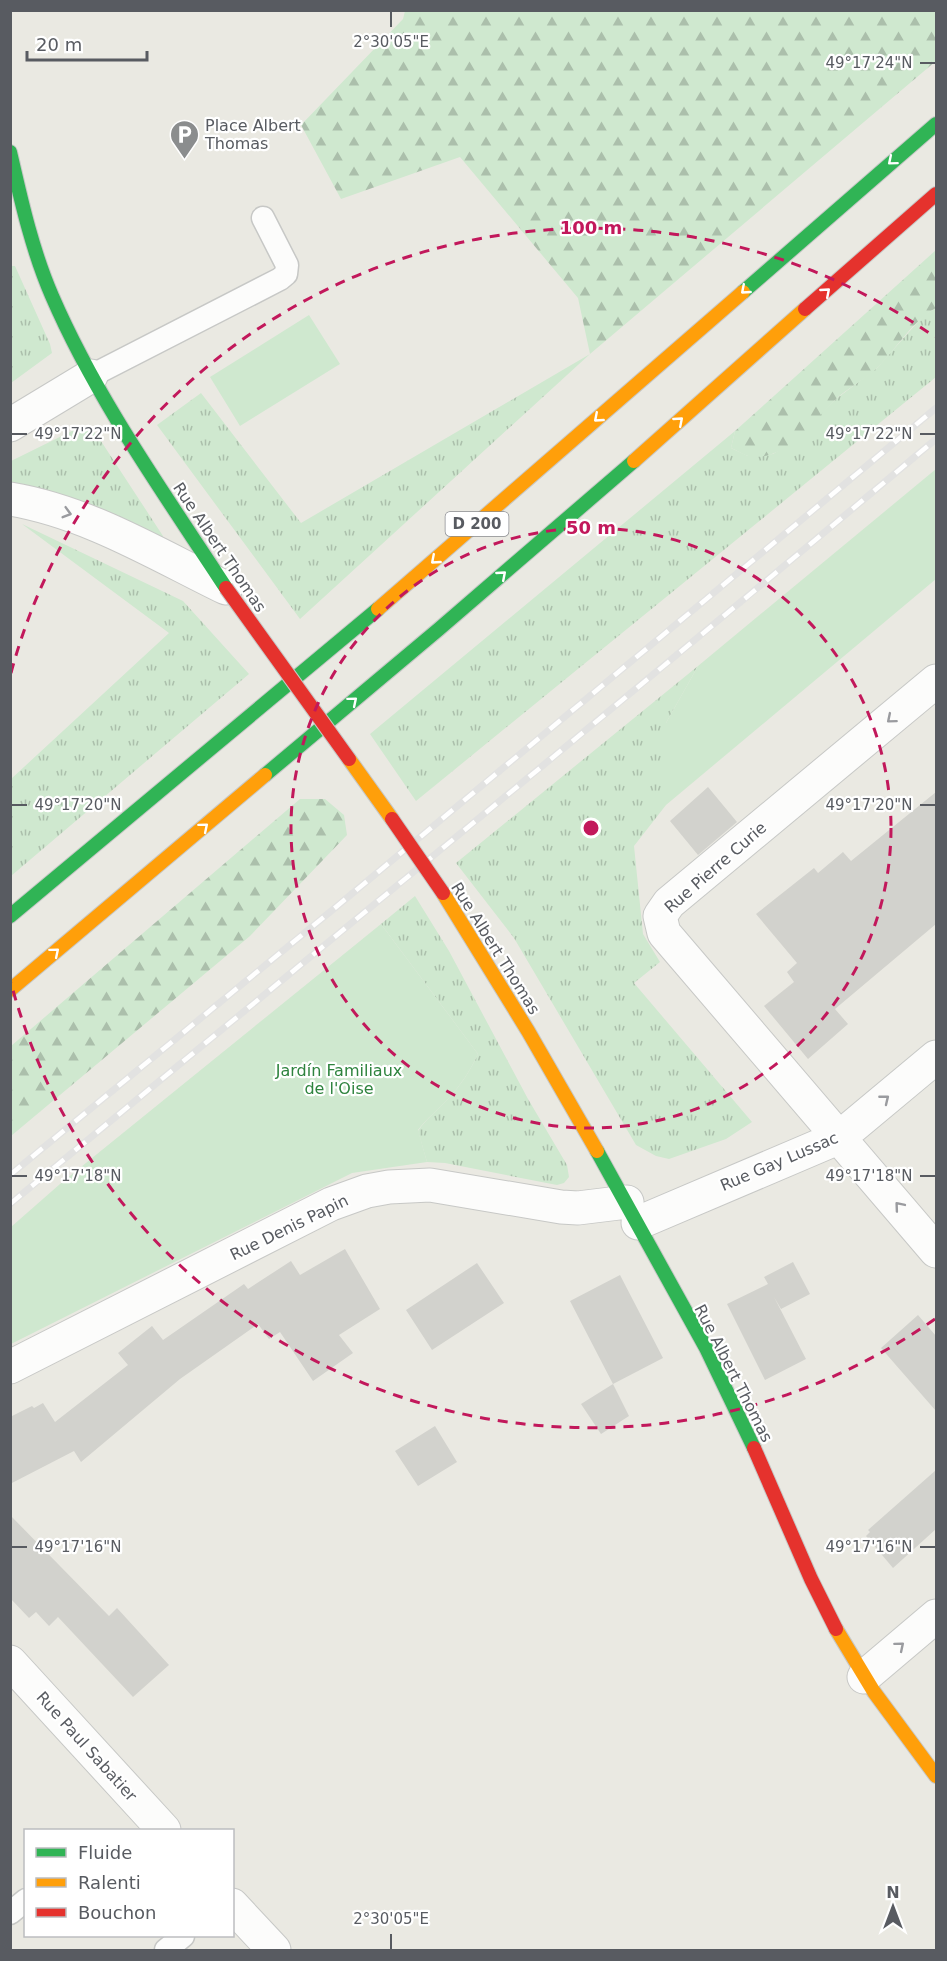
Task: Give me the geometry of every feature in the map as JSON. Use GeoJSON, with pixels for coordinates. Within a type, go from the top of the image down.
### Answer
{"type":"FeatureCollection","features":[{"type":"Feature","properties":{"kind":"main road","name":"D 200"},"geometry":{"type":"LineString","coordinates":[[10,916],[339,643],[936,124]]}},
{"type":"Feature","properties":{"kind":"main road","name":"Rue Albert Thomas"},"geometry":{"type":"LineString","coordinates":[[10,152],[28,228],[39,260],[65,326],[111,412],[226,588],[443,893],[559,1082],[731,1397],[801,1556],[840,1636],[864,1677],[936,1776]]}},
{"type":"Feature","properties":{"kind":"main road"},"geometry":{"type":"LineString","coordinates":[[10,990],[439,629],[604,487],[936,194]]}},
{"type":"Feature","properties":{"kind":"street"},"geometry":{"type":"LineString","coordinates":[[10,425],[91,376]]}},
{"type":"Feature","properties":{"kind":"street"},"geometry":{"type":"LineString","coordinates":[[10,499],[79,516],[226,588]]}},
{"type":"Feature","properties":{"kind":"street","name":"Rue Pierre Curie"},"geometry":{"type":"LineString","coordinates":[[936,681],[669,903],[660,916],[664,933],[936,1251]]}},
{"type":"Feature","properties":{"kind":"street","name":"Rue Gay Lussac"},"geometry":{"type":"LineString","coordinates":[[632,1212],[840,1137],[936,1057]]}},
{"type":"Feature","properties":{"kind":"street","name":"Rue Denis Papin"},"geometry":{"type":"LineString","coordinates":[[10,1367],[331,1204],[367,1191],[389,1187],[430,1185],[561,1207],[632,1212]]}},
{"type":"Feature","properties":{"kind":"street"},"geometry":{"type":"LineString","coordinates":[[864,1677],[936,1616]]}},
{"type":"Feature","properties":{"kind":"street","name":"Rue Paul Sabatier"},"geometry":{"type":"LineString","coordinates":[[10,1662],[163,1829]]}},
{"type":"Feature","properties":{"kind":"street"},"geometry":{"type":"LineString","coordinates":[[234,1907],[274,1950]]}},
{"type":"Feature","properties":{"kind":"lane"},"geometry":{"type":"LineString","coordinates":[[91,376],[286,274],[287,265],[263,218]]}},
{"type":"Feature","properties":{"kind":"lane"},"geometry":{"type":"LineString","coordinates":[[10,1913],[24,1902]]}},
{"type":"Feature","properties":{"kind":"lane"},"geometry":{"type":"LineString","coordinates":[[166,1950],[181,1937]]}},
{"type":"Feature","properties":{"kind":"green space"},"geometry":{"type":"Polygon","coordinates":[[[405,11],[936,11],[936,61],[590,354],[578,298],[460,157],[341,199],[301,125],[403,19],[405,11]]]}},
{"type":"Feature","properties":{"kind":"green space"},"geometry":{"type":"Polygon","coordinates":[[[936,250],[936,308],[912,327],[878,367],[839,396],[807,430],[785,447],[761,457],[748,456],[731,448],[735,431],[936,250]]]}},
{"type":"Feature","properties":{"kind":"green space"},"geometry":{"type":"Polygon","coordinates":[[[11,266],[15,266],[52,353],[11,383],[11,266]]]}},
{"type":"Feature","properties":{"kind":"green space"},"geometry":{"type":"Polygon","coordinates":[[[936,308],[936,377],[416,801],[370,734],[735,431],[731,448],[748,456],[773,454],[789,444],[836,399],[877,368],[924,315],[936,308]]]}},
{"type":"Feature","properties":{"kind":"green space"},"geometry":{"type":"Polygon","coordinates":[[[309,315],[340,364],[240,426],[210,377],[309,315]]]}},
{"type":"Feature","properties":{"kind":"green space"},"geometry":{"type":"Polygon","coordinates":[[[590,354],[300,619],[157,425],[201,393],[301,523],[590,354]]]}},
{"type":"Feature","properties":{"kind":"green space"},"geometry":{"type":"Polygon","coordinates":[[[80,427],[90,428],[97,435],[163,536],[163,540],[11,486],[11,461],[80,427]]]}},
{"type":"Feature","properties":{"kind":"green space"},"geometry":{"type":"Polygon","coordinates":[[[936,469],[936,579],[666,805],[666,723],[698,666],[936,469]]]}},
{"type":"Feature","properties":{"kind":"green space"},"geometry":{"type":"Polygon","coordinates":[[[22,524],[183,601],[249,674],[11,876],[11,779],[169,633],[22,524]]]}},
{"type":"Feature","properties":{"kind":"green space"},"geometry":{"type":"Polygon","coordinates":[[[698,666],[666,723],[666,805],[634,846],[643,934],[660,962],[634,983],[752,1122],[726,1139],[669,1159],[656,1156],[636,1145],[514,938],[456,863],[698,666]]]}},
{"type":"Feature","properties":{"kind":"green space"},"geometry":{"type":"Polygon","coordinates":[[[300,799],[325,799],[344,815],[347,835],[250,936],[11,1136],[11,1046],[300,799]]]}},
{"type":"Feature","properties":{"kind":"green space"},"geometry":{"type":"Polygon","coordinates":[[[415,896],[449,951],[528,1099],[567,1165],[569,1177],[564,1183],[557,1185],[445,1163],[427,1162],[418,1131],[457,1088],[478,1054],[381,924],[415,896]]]}},
{"type":"Feature","properties":{"kind":"green space","name":"Jardín Familiaux de l'Oise"},"geometry":{"type":"Polygon","coordinates":[[[381,924],[478,1054],[457,1088],[418,1130],[427,1162],[352,1173],[11,1344],[11,1227],[60,1184],[381,924]]]}},
{"type":"Feature","properties":{"kind":"building"},"geometry":{"type":"Polygon","coordinates":[[[708,787],[737,822],[698,855],[670,821],[708,787]]]}},
{"type":"Feature","properties":{"kind":"building"},"geometry":{"type":"Polygon","coordinates":[[[936,792],[936,924],[835,1009],[848,1024],[808,1059],[764,1006],[794,982],[787,972],[797,963],[756,914],[814,868],[818,873],[843,852],[851,861],[936,792]]]}},
{"type":"Feature","properties":{"kind":"building"},"geometry":{"type":"Polygon","coordinates":[[[345,1249],[380,1309],[339,1335],[353,1353],[313,1381],[280,1332],[269,1339],[258,1324],[180,1379],[81,1462],[74,1451],[10,1484],[10,1417],[43,1403],[55,1422],[128,1365],[118,1353],[152,1326],[163,1340],[244,1284],[248,1289],[291,1261],[300,1275],[345,1249]]]}},
{"type":"Feature","properties":{"kind":"building"},"geometry":{"type":"Polygon","coordinates":[[[793,1262],[810,1294],[781,1309],[774,1297],[806,1359],[765,1380],[727,1304],[768,1284],[764,1277],[793,1262]]]}},
{"type":"Feature","properties":{"kind":"building"},"geometry":{"type":"Polygon","coordinates":[[[477,1263],[504,1303],[432,1350],[406,1310],[477,1263]]]}},
{"type":"Feature","properties":{"kind":"building"},"geometry":{"type":"Polygon","coordinates":[[[620,1275],[663,1358],[613,1384],[570,1301],[620,1275]]]}},
{"type":"Feature","properties":{"kind":"building"},"geometry":{"type":"Polygon","coordinates":[[[918,1315],[936,1336],[936,1411],[881,1348],[918,1315]]]}},
{"type":"Feature","properties":{"kind":"building"},"geometry":{"type":"Polygon","coordinates":[[[613,1384],[629,1416],[601,1434],[581,1404],[613,1384]]]}},
{"type":"Feature","properties":{"kind":"building"},"geometry":{"type":"Polygon","coordinates":[[[435,1426],[457,1462],[418,1486],[395,1451],[435,1426]]]}},
{"type":"Feature","properties":{"kind":"building"},"geometry":{"type":"Polygon","coordinates":[[[936,1470],[936,1529],[893,1568],[866,1536],[870,1532],[868,1530],[936,1470]]]}},
{"type":"Feature","properties":{"kind":"building"},"geometry":{"type":"Polygon","coordinates":[[[10,1515],[109,1616],[117,1608],[169,1665],[133,1697],[58,1617],[49,1626],[36,1612],[29,1618],[10,1598],[10,1515]]]}},
{"type":"Feature","properties":{"kind":"railway"},"geometry":{"type":"LineString","coordinates":[[10,1175],[936,408]]}},
{"type":"Feature","properties":{"kind":"railway"},"geometry":{"type":"LineString","coordinates":[[10,1204],[936,439]]}},
{"type":"Feature","properties":{"kind":"traffic: fast"},"geometry":{"type":"LineString","coordinates":[[743,292],[936,124]]}},
{"type":"Feature","properties":{"kind":"traffic: fast"},"geometry":{"type":"LineString","coordinates":[[10,152],[39,261],[70,335],[110,409],[226,588]]}},
{"type":"Feature","properties":{"kind":"traffic: fast"},"geometry":{"type":"LineString","coordinates":[[265,775],[634,461]]}},
{"type":"Feature","properties":{"kind":"traffic: fast"},"geometry":{"type":"LineString","coordinates":[[10,916],[378,609]]}},
{"type":"Feature","properties":{"kind":"traffic: fast"},"geometry":{"type":"LineString","coordinates":[[597,1151],[706,1348],[754,1448]]}},
{"type":"Feature","properties":{"kind":"traffic: slow"},"geometry":{"type":"LineString","coordinates":[[378,609],[743,292]]}},
{"type":"Feature","properties":{"kind":"traffic: slow"},"geometry":{"type":"LineString","coordinates":[[634,461],[805,309]]}},
{"type":"Feature","properties":{"kind":"traffic: slow"},"geometry":{"type":"LineString","coordinates":[[349,759],[392,819]]}},
{"type":"Feature","properties":{"kind":"traffic: slow"},"geometry":{"type":"LineString","coordinates":[[10,990],[265,775]]}},
{"type":"Feature","properties":{"kind":"traffic: slow"},"geometry":{"type":"LineString","coordinates":[[443,893],[528,1031],[597,1151]]}},
{"type":"Feature","properties":{"kind":"traffic: slow"},"geometry":{"type":"LineString","coordinates":[[836,1629],[874,1692],[936,1776]]}},
{"type":"Feature","properties":{"kind":"traffic: jam"},"geometry":{"type":"LineString","coordinates":[[805,309],[936,194]]}},
{"type":"Feature","properties":{"kind":"traffic: jam"},"geometry":{"type":"LineString","coordinates":[[226,588],[349,759]]}},
{"type":"Feature","properties":{"kind":"traffic: jam"},"geometry":{"type":"LineString","coordinates":[[392,819],[443,893]]}},
{"type":"Feature","properties":{"kind":"traffic: jam"},"geometry":{"type":"LineString","coordinates":[[754,1448],[811,1579],[836,1629]]}},
{"type":"Feature","properties":{"kind":"place","name":"Place Albert Thomas"},"geometry":{"type":"Point","coordinates":[184,160]}}]}
